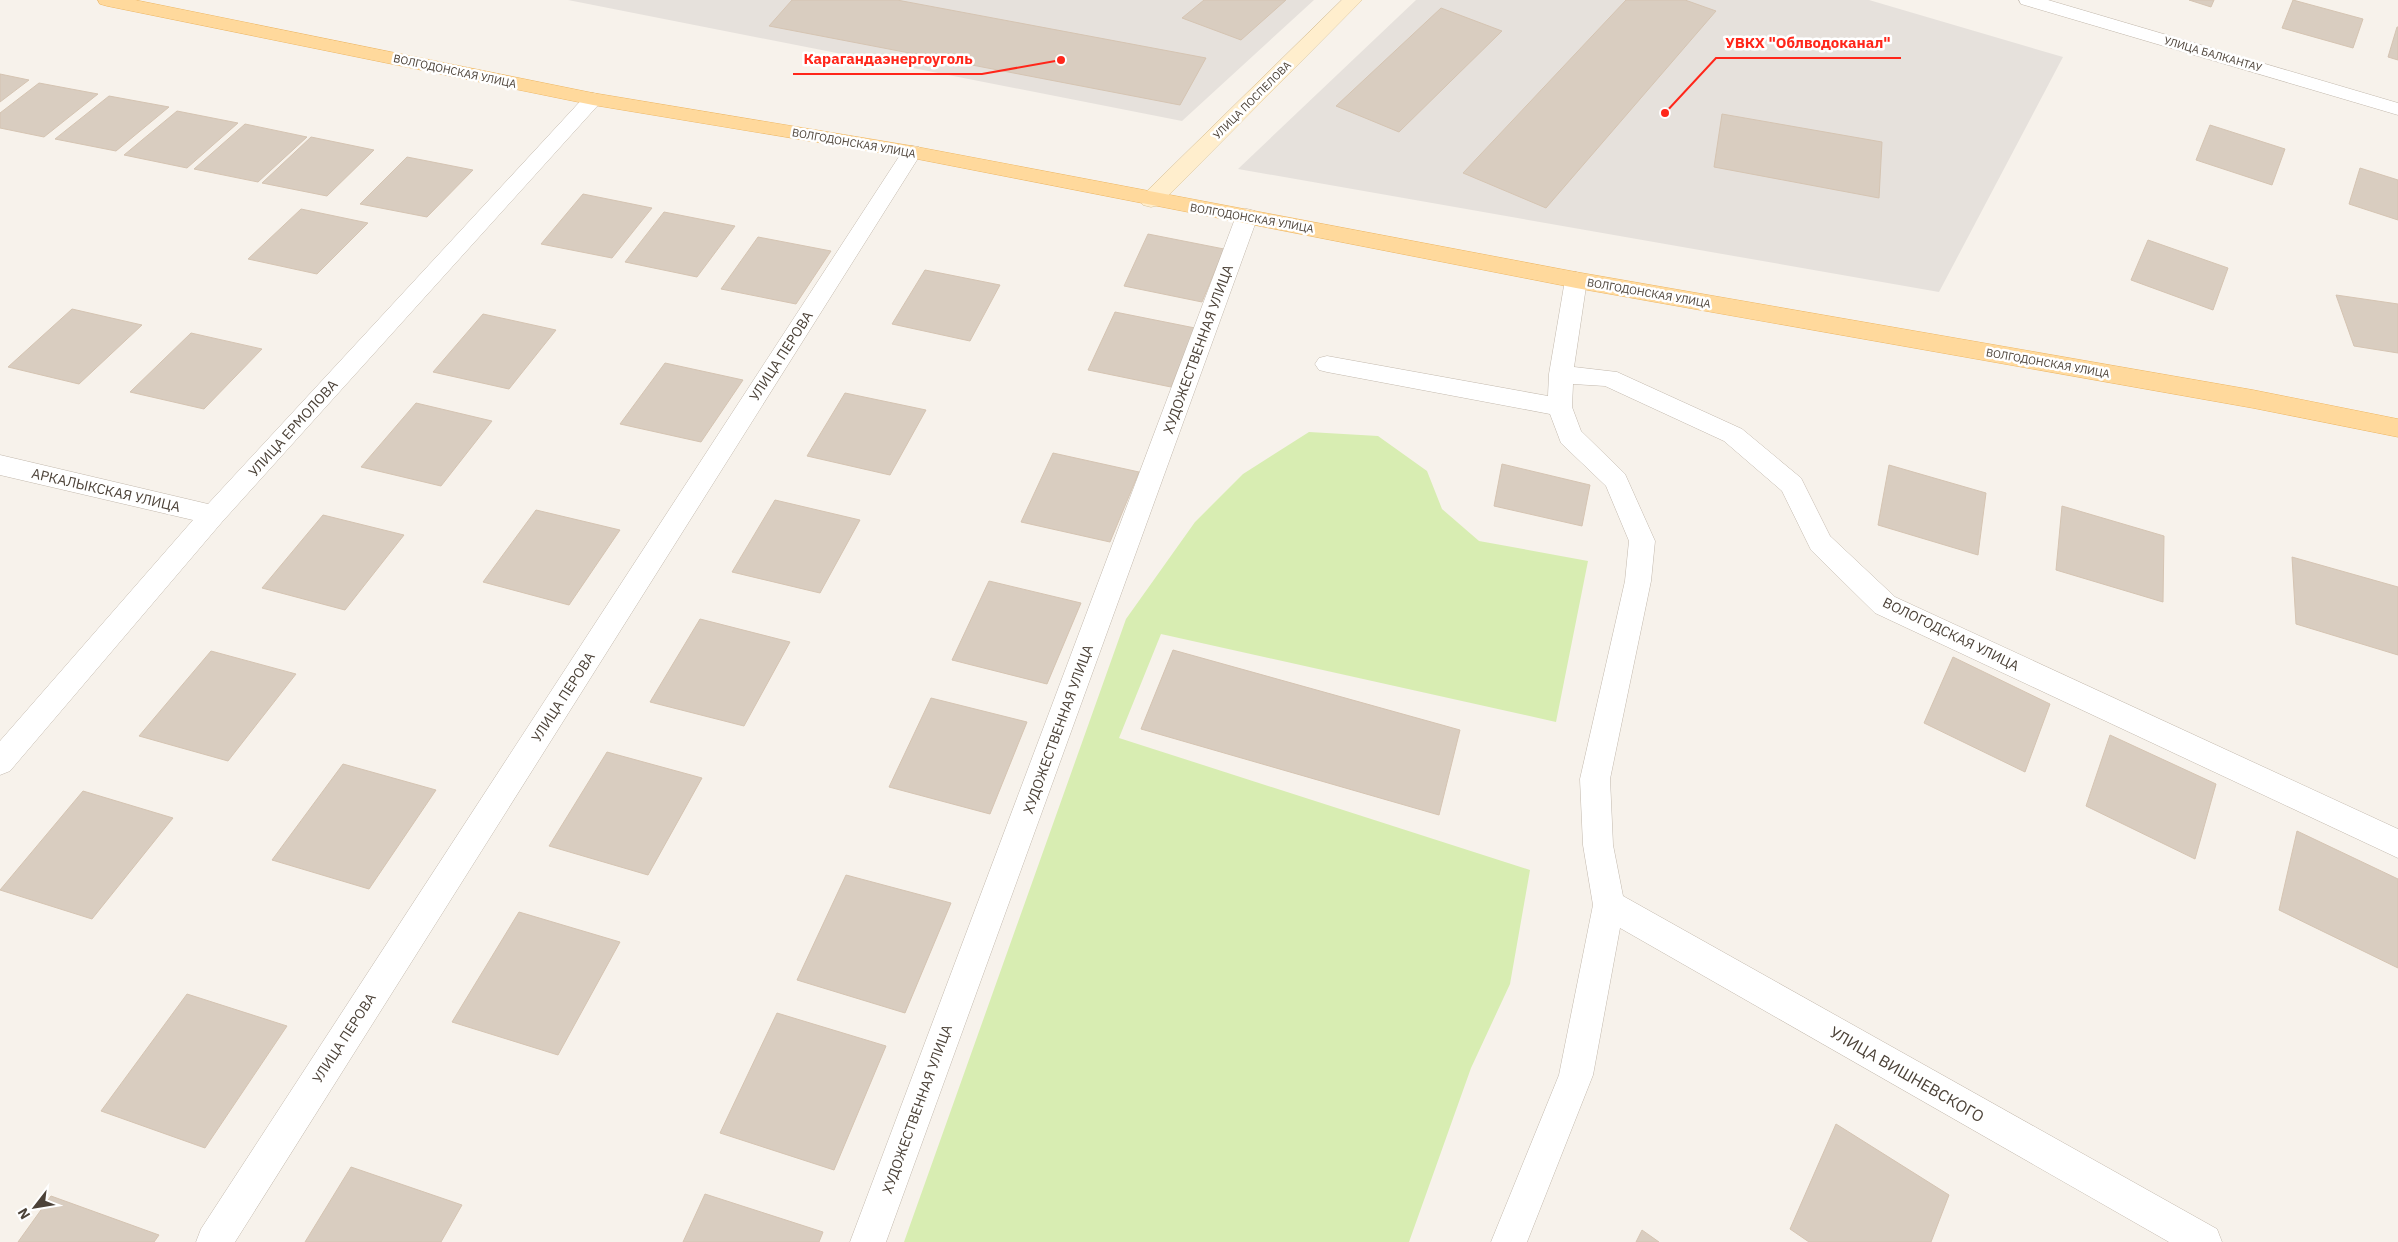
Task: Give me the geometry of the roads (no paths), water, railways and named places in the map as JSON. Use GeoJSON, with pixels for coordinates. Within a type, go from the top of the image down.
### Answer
{"type":"FeatureCollection","features":[{"type":"Feature","properties":{"kind":"main road","name":"ВОЛГОДОНСКАЯ УЛИЦА"},"geometry":{"type":"LineString","coordinates":[[107,0],[593,99],[912,152],[1151,200],[1248,216],[1576,280],[2243,398],[2398,428]]}},
{"type":"Feature","properties":{"kind":"street","name":"УЛИЦА ПОСПЕЛОВА"},"geometry":{"type":"LineString","coordinates":[[1151,200],[1353,0]]}},
{"type":"Feature","properties":{"kind":"street","name":"УЛИЦА БАЛКАНТАУ"},"geometry":{"type":"LineString","coordinates":[[2028,0],[2398,109]]}},
{"type":"Feature","properties":{"kind":"street","name":"УЛИЦА ЕРМОЛОВА"},"geometry":{"type":"LineString","coordinates":[[0,762],[213,515],[593,99]]}},
{"type":"Feature","properties":{"kind":"street","name":"УЛИЦА ПЕРОВА"},"geometry":{"type":"LineString","coordinates":[[214,1242],[912,152]]}},
{"type":"Feature","properties":{"kind":"street","name":"ХУДОЖЕСТВЕННАЯ УЛИЦА"},"geometry":{"type":"LineString","coordinates":[[868,1242],[1248,216]]}},
{"type":"Feature","properties":{"kind":"street"},"geometry":{"type":"LineString","coordinates":[[1509,1242],[1576,1075],[1609,905],[1598,845],[1595,779],[1636,591],[1642,541],[1616,481],[1570,436],[1560,407],[1561,374],[1576,280]]}},
{"type":"Feature","properties":{"kind":"street"},"geometry":{"type":"LineString","coordinates":[[1327,364],[1560,407]]}},
{"type":"Feature","properties":{"kind":"street","name":"ВОЛОГОДСКАЯ УЛИЦА"},"geometry":{"type":"LineString","coordinates":[[1561,374],[1609,378],[1733,435],[1792,485],[1820,543],[1885,604],[2398,844]]}},
{"type":"Feature","properties":{"kind":"street","name":"АРКАЛЫКСКАЯ УЛИЦА"},"geometry":{"type":"LineString","coordinates":[[0,465],[213,515]]}},
{"type":"Feature","properties":{"kind":"street","name":"УЛИЦА ВИШНЕВСКОГО"},"geometry":{"type":"LineString","coordinates":[[1609,905],[2204,1242]]}},
{"type":"Feature","properties":{"kind":"place","name":"Карагандаэнергоуголь"},"geometry":{"type":"Point","coordinates":[1061,60]}},
{"type":"Feature","properties":{"kind":"place","name":"УВКХ \"Облводоканал\""},"geometry":{"type":"Point","coordinates":[1665,113]}}]}
